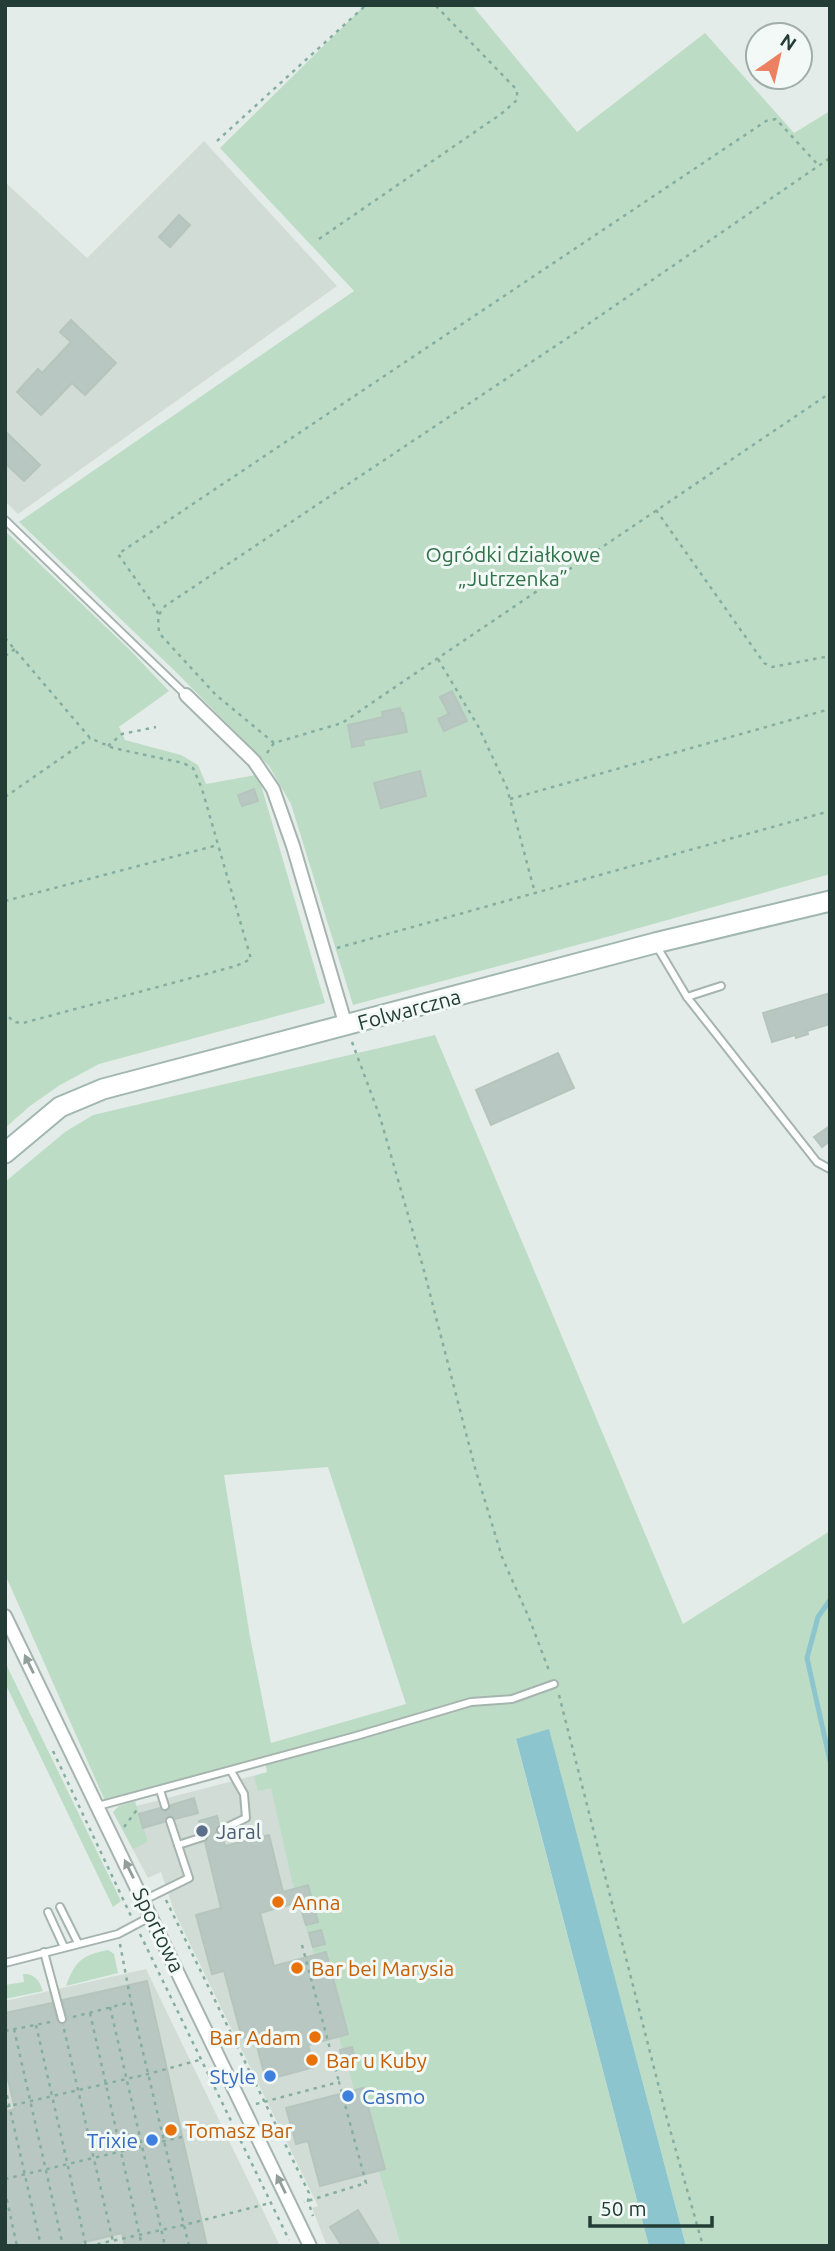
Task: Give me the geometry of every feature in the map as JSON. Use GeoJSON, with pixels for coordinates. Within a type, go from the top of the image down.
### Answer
{"type":"FeatureCollection","features":[{"type":"Feature","properties":{"kind":"street"},"geometry":{"type":"LineString","coordinates":[[186,695],[257,765],[273,789],[293,845],[346,1026]]}},
{"type":"Feature","properties":{"kind":"street","name":"Folwarczna"},"geometry":{"type":"LineString","coordinates":[[5,1153],[60,1107],[103,1089],[654,943],[830,901]]}},
{"type":"Feature","properties":{"kind":"street","name":"Sportowa"},"geometry":{"type":"LineString","coordinates":[[5,1616],[310,2246]]}},
{"type":"Feature","properties":{"kind":"lane"},"geometry":{"type":"LineString","coordinates":[[5,520],[186,695]]}},
{"type":"Feature","properties":{"kind":"lane"},"geometry":{"type":"LineString","coordinates":[[654,943],[687,997],[817,1162],[830,1169]]}},
{"type":"Feature","properties":{"kind":"lane"},"geometry":{"type":"LineString","coordinates":[[687,997],[721,986]]}},
{"type":"Feature","properties":{"kind":"lane"},"geometry":{"type":"LineString","coordinates":[[99,1806],[471,1702],[512,1699],[554,1684]]}},
{"type":"Feature","properties":{"kind":"lane"},"geometry":{"type":"LineString","coordinates":[[221,1830],[246,1818],[244,1794],[231,1771]]}},
{"type":"Feature","properties":{"kind":"lane"},"geometry":{"type":"LineString","coordinates":[[160,1790],[165,1806]]}},
{"type":"Feature","properties":{"kind":"lane"},"geometry":{"type":"LineString","coordinates":[[144,1900],[189,1878],[170,1821]]}},
{"type":"Feature","properties":{"kind":"lane"},"geometry":{"type":"LineString","coordinates":[[177,1845],[203,1838]]}},
{"type":"Feature","properties":{"kind":"lane"},"geometry":{"type":"LineString","coordinates":[[60,1906],[78,1943]]}},
{"type":"Feature","properties":{"kind":"lane"},"geometry":{"type":"LineString","coordinates":[[48,1912],[64,1947]]}},
{"type":"Feature","properties":{"kind":"lane"},"geometry":{"type":"LineString","coordinates":[[5,1963],[118,1934],[152,1917]]}},
{"type":"Feature","properties":{"kind":"lane"},"geometry":{"type":"LineString","coordinates":[[44,1952],[62,2020]]}},
{"type":"Feature","properties":{"kind":"path"},"geometry":{"type":"LineString","coordinates":[[217,141],[366,5]]}},
{"type":"Feature","properties":{"kind":"path"},"geometry":{"type":"LineString","coordinates":[[319,239],[501,114],[517,100],[517,90],[435,5]]}},
{"type":"Feature","properties":{"kind":"path"},"geometry":{"type":"LineString","coordinates":[[274,743],[216,695],[159,633],[156,608],[118,554],[766,121],[776,119],[818,166]]}},
{"type":"Feature","properties":{"kind":"path"},"geometry":{"type":"LineString","coordinates":[[158,616],[165,606],[575,333],[830,158]]}},
{"type":"Feature","properties":{"kind":"path"},"geometry":{"type":"LineString","coordinates":[[257,765],[274,743],[342,723],[830,393]]}},
{"type":"Feature","properties":{"kind":"path"},"geometry":{"type":"LineString","coordinates":[[656,510],[764,663],[772,667],[830,656]]}},
{"type":"Feature","properties":{"kind":"path"},"geometry":{"type":"LineString","coordinates":[[5,638],[90,738],[108,746],[193,768],[202,789],[251,959],[236,966],[23,1023],[14,1022],[5,1013]]}},
{"type":"Feature","properties":{"kind":"path"},"geometry":{"type":"LineString","coordinates":[[5,656],[15,649]]}},
{"type":"Feature","properties":{"kind":"path"},"geometry":{"type":"LineString","coordinates":[[438,659],[478,726],[510,799],[536,894]]}},
{"type":"Feature","properties":{"kind":"path"},"geometry":{"type":"LineString","coordinates":[[510,799],[830,709]]}},
{"type":"Feature","properties":{"kind":"path"},"geometry":{"type":"LineString","coordinates":[[108,746],[122,734],[156,727]]}},
{"type":"Feature","properties":{"kind":"path"},"geometry":{"type":"LineString","coordinates":[[5,797],[90,738]]}},
{"type":"Feature","properties":{"kind":"path"},"geometry":{"type":"LineString","coordinates":[[324,951],[830,811]]}},
{"type":"Feature","properties":{"kind":"path"},"geometry":{"type":"LineString","coordinates":[[5,901],[219,845]]}},
{"type":"Feature","properties":{"kind":"path"},"geometry":{"type":"LineString","coordinates":[[346,1026],[380,1117],[423,1267],[475,1468],[502,1557],[560,1698],[667,2119],[703,2246]]}},
{"type":"Feature","properties":{"kind":"path"},"geometry":{"type":"LineString","coordinates":[[51,1747],[292,2246]]}},
{"type":"Feature","properties":{"kind":"path"},"geometry":{"type":"LineString","coordinates":[[96,1842],[125,1827],[149,1793]]}},
{"type":"Feature","properties":{"kind":"path"},"geometry":{"type":"LineString","coordinates":[[161,1892],[265,2100],[309,2193],[308,2201]]}},
{"type":"Feature","properties":{"kind":"path"},"geometry":{"type":"LineString","coordinates":[[118,1934],[131,2002],[189,2246]]}},
{"type":"Feature","properties":{"kind":"path"},"geometry":{"type":"LineString","coordinates":[[36,2025],[88,2246],[270,2203],[290,2205],[308,2201],[366,2183],[302,1945]]}},
{"type":"Feature","properties":{"kind":"path"},"geometry":{"type":"LineString","coordinates":[[5,2031],[131,2002]]}},
{"type":"Feature","properties":{"kind":"path"},"geometry":{"type":"LineString","coordinates":[[110,2007],[165,2246]]}},
{"type":"Feature","properties":{"kind":"path"},"geometry":{"type":"LineString","coordinates":[[90,2012],[142,2246]]}},
{"type":"Feature","properties":{"kind":"path"},"geometry":{"type":"LineString","coordinates":[[62,2020],[114,2246]]}},
{"type":"Feature","properties":{"kind":"path"},"geometry":{"type":"LineString","coordinates":[[14,2029],[63,2246]]}},
{"type":"Feature","properties":{"kind":"path"},"geometry":{"type":"LineString","coordinates":[[7,2106],[148,2074],[200,2059]]}},
{"type":"Feature","properties":{"kind":"path"},"geometry":{"type":"LineString","coordinates":[[245,2109],[265,2100],[339,2082]]}},
{"type":"Feature","properties":{"kind":"path"},"geometry":{"type":"LineString","coordinates":[[5,2087],[7,2106],[41,2246]]}},
{"type":"Feature","properties":{"kind":"path"},"geometry":{"type":"LineString","coordinates":[[5,2179],[94,2160],[232,2125]]}},
{"type":"Feature","properties":{"kind":"path"},"geometry":{"type":"LineString","coordinates":[[5,2191],[17,2246]]}},
{"type":"Feature","properties":{"kind":"shaded area"},"geometry":{"type":"Polygon","coordinates":[[[204,141],[337,286],[18,514],[5,501],[5,182],[87,258],[204,141]]]}},
{"type":"Feature","properties":{"kind":"shaded area"},"geometry":{"type":"Polygon","coordinates":[[[268,1772],[292,1882],[401,2246],[327,2246],[312,2208],[318,2206],[174,1911],[161,1872],[148,1878],[113,1812],[268,1772]]]}},
{"type":"Feature","properties":{"kind":"shaded area"},"geometry":{"type":"Polygon","coordinates":[[[146,1969],[280,2246],[5,2246],[5,2001],[146,1969]]]}},
{"type":"Feature","properties":{"kind":"green space","name":"Ogródki działkowe „Jutrzenka”"},"geometry":{"type":"Polygon","coordinates":[[[365,5],[472,5],[577,132],[705,33],[744,77],[744,91],[757,91],[794,133],[830,111],[830,874],[353,1005],[291,804],[269,766],[174,670],[19,522],[354,291],[220,148],[365,5]]]}},
{"type":"Feature","properties":{"kind":"green space"},"geometry":{"type":"Polygon","coordinates":[[[5,531],[128,648],[169,691],[119,727],[125,740],[181,755],[198,765],[206,784],[256,775],[325,1003],[99,1064],[60,1085],[5,1128],[5,531]]]}},
{"type":"Feature","properties":{"kind":"green space"},"geometry":{"type":"Polygon","coordinates":[[[435,1035],[683,1624],[830,1531],[830,2246],[686,2246],[549,1730],[516,1740],[649,2246],[401,2246],[292,1882],[271,1788],[258,1791],[254,1776],[267,1772],[264,1757],[106,1803],[5,1574],[5,1182],[65,1132],[93,1115],[435,1035]],[[328,1467],[224,1475],[250,1637],[271,1743],[406,1704],[328,1467]]]}},
{"type":"Feature","properties":{"kind":"green space"},"geometry":{"type":"Polygon","coordinates":[[[5,1662],[121,1901],[113,1907],[5,1683],[5,1662]]]}},
{"type":"Feature","properties":{"kind":"green space"},"geometry":{"type":"Polygon","coordinates":[[[135,1801],[148,1842],[133,1849],[113,1812],[119,1806],[135,1801]]]}},
{"type":"Feature","properties":{"kind":"green space"},"geometry":{"type":"Polygon","coordinates":[[[108,1950],[114,1954],[118,1973],[66,1986],[76,1965],[92,1954],[108,1950]]]}},
{"type":"Feature","properties":{"kind":"green space"},"geometry":{"type":"Polygon","coordinates":[[[23,1974],[36,1978],[43,1991],[5,1999],[5,1985],[24,1982],[23,1974]]]}},
{"type":"Feature","properties":{"kind":"water"},"geometry":{"type":"Polygon","coordinates":[[[549,1729],[686,2246],[649,2246],[516,1739],[549,1729]]]}},
{"type":"Feature","properties":{"kind":"building"},"geometry":{"type":"Polygon","coordinates":[[[179,215],[190,225],[170,247],[159,237],[179,215]]]}},
{"type":"Feature","properties":{"kind":"building"},"geometry":{"type":"Polygon","coordinates":[[[71,320],[116,363],[85,395],[72,383],[41,415],[17,392],[38,369],[42,373],[71,342],[60,332],[71,320]]]}},
{"type":"Feature","properties":{"kind":"building"},"geometry":{"type":"Polygon","coordinates":[[[5,431],[40,465],[24,481],[5,463],[5,431]]]}},
{"type":"Feature","properties":{"kind":"building"},"geometry":{"type":"Polygon","coordinates":[[[452,691],[467,721],[444,731],[438,719],[449,714],[440,697],[452,691]]]}},
{"type":"Feature","properties":{"kind":"building"},"geometry":{"type":"Polygon","coordinates":[[[400,708],[407,732],[363,740],[364,745],[352,747],[348,725],[383,717],[382,712],[400,708]]]}},
{"type":"Feature","properties":{"kind":"building"},"geometry":{"type":"Polygon","coordinates":[[[420,771],[426,796],[381,808],[374,783],[420,771]]]}},
{"type":"Feature","properties":{"kind":"building"},"geometry":{"type":"Polygon","coordinates":[[[254,789],[258,801],[242,806],[238,795],[254,789]]]}},
{"type":"Feature","properties":{"kind":"building"},"geometry":{"type":"Polygon","coordinates":[[[830,993],[830,1024],[807,1031],[808,1034],[796,1038],[795,1035],[772,1042],[763,1013],[830,993]]]}},
{"type":"Feature","properties":{"kind":"building"},"geometry":{"type":"Polygon","coordinates":[[[558,1053],[574,1088],[491,1125],[476,1090],[558,1053]]]}},
{"type":"Feature","properties":{"kind":"building"},"geometry":{"type":"Polygon","coordinates":[[[830,1126],[830,1141],[822,1147],[814,1137],[830,1126]]]}},
{"type":"Feature","properties":{"kind":"building"},"geometry":{"type":"Polygon","coordinates":[[[194,1798],[198,1813],[175,1819],[169,1815],[164,1822],[143,1828],[139,1814],[160,1808],[166,1812],[171,1805],[194,1798]]]}},
{"type":"Feature","properties":{"kind":"building"},"geometry":{"type":"Polygon","coordinates":[[[217,1816],[219,1825],[216,1832],[222,1835],[225,1846],[269,1835],[283,1892],[308,1885],[318,1922],[306,1925],[299,1902],[260,1913],[274,1966],[326,1952],[348,2034],[308,2045],[314,2067],[266,2080],[254,2035],[242,2038],[224,1971],[212,1974],[196,1915],[221,1908],[205,1842],[209,1836],[202,1831],[199,1821],[217,1816]]]}},
{"type":"Feature","properties":{"kind":"building"},"geometry":{"type":"Polygon","coordinates":[[[321,1930],[325,1944],[313,1947],[309,1933],[321,1930]]]}},
{"type":"Feature","properties":{"kind":"building"},"geometry":{"type":"Polygon","coordinates":[[[147,1981],[207,2246],[125,2246],[122,2233],[68,2246],[5,2246],[5,2112],[15,2109],[5,2067],[5,2013],[52,2003],[57,2021],[63,2025],[68,2020],[63,2000],[147,1981]]]}},
{"type":"Feature","properties":{"kind":"building"},"geometry":{"type":"Polygon","coordinates":[[[352,2047],[356,2061],[343,2064],[340,2050],[352,2047]]]}},
{"type":"Feature","properties":{"kind":"building"},"geometry":{"type":"Polygon","coordinates":[[[363,2088],[385,2169],[320,2186],[308,2141],[296,2144],[286,2108],[363,2088]]]}},
{"type":"Feature","properties":{"kind":"building"},"geometry":{"type":"Polygon","coordinates":[[[358,2210],[380,2246],[342,2246],[330,2227],[358,2210]]]}},
{"type":"Feature","properties":{"kind":"waterway"},"geometry":{"type":"LineString","coordinates":[[830,1600],[818,1617],[807,1658],[830,1761]]}},
{"type":"Feature","properties":{"kind":"place","name":"Jaral"},"geometry":{"type":"Point","coordinates":[202,1831]}},
{"type":"Feature","properties":{"kind":"place","name":"Anna"},"geometry":{"type":"Point","coordinates":[278,1902]}},
{"type":"Feature","properties":{"kind":"place","name":"Bar bei Marysia"},"geometry":{"type":"Point","coordinates":[297,1968]}},
{"type":"Feature","properties":{"kind":"place","name":"Bar Adam"},"geometry":{"type":"Point","coordinates":[315,2037]}},
{"type":"Feature","properties":{"kind":"place","name":"Bar u Kuby"},"geometry":{"type":"Point","coordinates":[312,2060]}},
{"type":"Feature","properties":{"kind":"place","name":"Style"},"geometry":{"type":"Point","coordinates":[270,2076]}},
{"type":"Feature","properties":{"kind":"place","name":"Casmo"},"geometry":{"type":"Point","coordinates":[348,2096]}},
{"type":"Feature","properties":{"kind":"place","name":"Tomasz Bar"},"geometry":{"type":"Point","coordinates":[171,2130]}},
{"type":"Feature","properties":{"kind":"place","name":"Trixie"},"geometry":{"type":"Point","coordinates":[152,2140]}}]}
